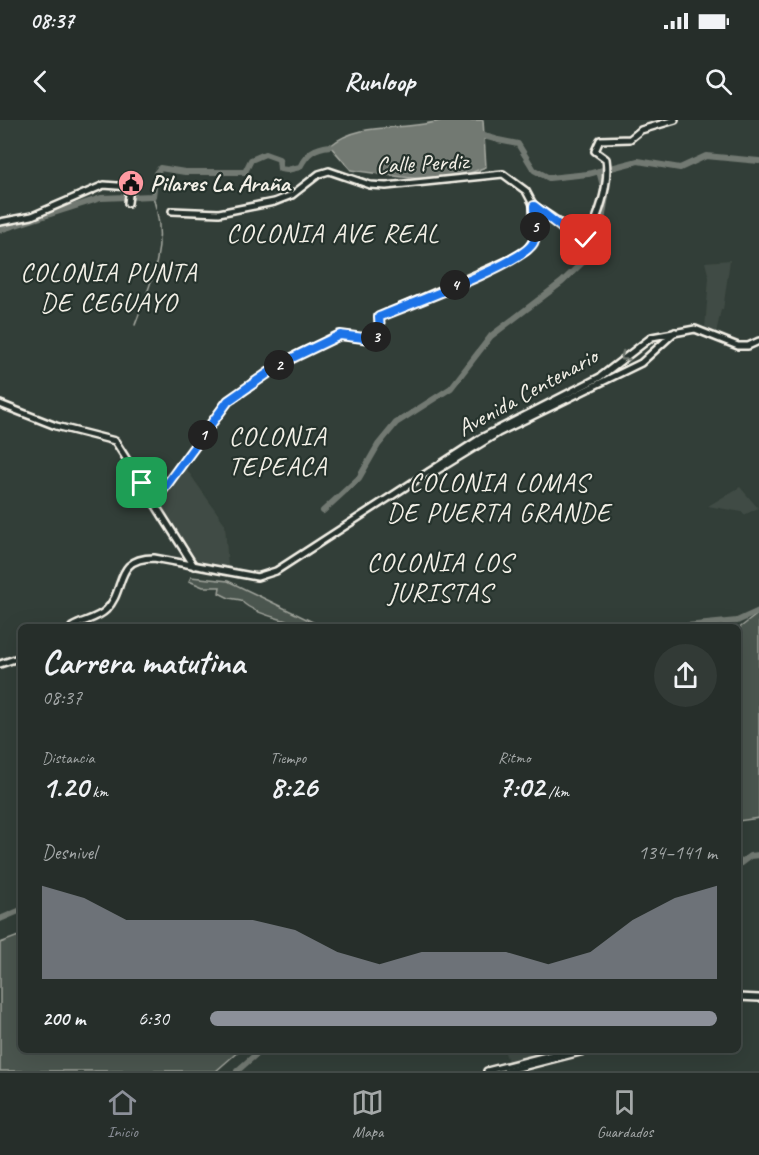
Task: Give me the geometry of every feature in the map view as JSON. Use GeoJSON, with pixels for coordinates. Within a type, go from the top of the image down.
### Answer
{"type":"FeatureCollection","features":[{"type":"Feature","properties":{"kind":"street"},"geometry":{"type":"LineString","coordinates":[[534,206],[570,234],[570,251],[573,251],[586,240],[605,192],[608,169],[606,159],[595,151],[600,140],[630,139],[641,130],[675,120]]}},
{"type":"Feature","properties":{"kind":"street","name":"Calle Perdiz"},"geometry":{"type":"LineString","coordinates":[[172,211],[219,213],[274,202],[292,195],[319,174],[329,171],[370,185],[387,186],[507,175],[526,191],[534,206]]}},
{"type":"Feature","properties":{"kind":"street"},"geometry":{"type":"LineString","coordinates":[[0,222],[32,216],[104,184],[127,187],[129,197]]}},
{"type":"Feature","properties":{"kind":"street"},"geometry":{"type":"LineString","coordinates":[[154,502],[228,401],[284,362],[305,351],[345,334],[372,339],[380,332],[379,317],[485,272],[526,251],[535,236],[534,206]]}},
{"type":"Feature","properties":{"kind":"street","name":"Avenida Centenario"},"geometry":{"type":"LineString","coordinates":[[607,377],[611,367],[651,337],[699,329],[743,346],[759,341]]}},
{"type":"Feature","properties":{"kind":"street","name":"Avenida Centenario"},"geometry":{"type":"LineString","coordinates":[[79,624],[98,616],[108,608],[124,572],[133,561],[154,558],[257,577],[269,574],[496,429],[648,359],[675,332]]}},
{"type":"Feature","properties":{"kind":"street"},"geometry":{"type":"LineString","coordinates":[[0,404],[56,426],[110,438],[118,445],[194,566]]}},
{"type":"Feature","properties":{"kind":"street"},"geometry":{"type":"LineString","coordinates":[[0,664],[18,658]]}},
{"type":"Feature","properties":{"kind":"street"},"geometry":{"type":"LineString","coordinates":[[741,997],[759,999]]}},
{"type":"Feature","properties":{"kind":"street"},"geometry":{"type":"LineString","coordinates":[[487,1071],[558,1053]]}},
{"type":"Feature","properties":{"kind":"street"},"geometry":{"type":"LineString","coordinates":[[506,1071],[575,1053]]}},
{"type":"Feature","properties":{"kind":"street"},"geometry":{"type":"LineString","coordinates":[[541,1070],[546,1060]]}},
{"type":"Feature","properties":{"kind":"shaded area"},"geometry":{"type":"Polygon","coordinates":[[[442,120],[483,120],[486,167],[470,173],[424,179],[402,177],[351,170],[330,146],[355,133],[442,120]]]}},
{"type":"Feature","properties":{"kind":"shaded area"},"geometry":{"type":"Polygon","coordinates":[[[730,260],[723,310],[721,310],[716,333],[705,328],[709,278],[705,262],[730,260]]]}},
{"type":"Feature","properties":{"kind":"shaded area"},"geometry":{"type":"Polygon","coordinates":[[[185,467],[225,524],[228,569],[196,563],[158,503],[185,467]]]}},
{"type":"Feature","properties":{"kind":"shaded area"},"geometry":{"type":"Polygon","coordinates":[[[740,487],[758,508],[744,515],[742,512],[708,506],[740,487]]]}},
{"type":"Feature","properties":{"kind":"shaded area"},"geometry":{"type":"Polygon","coordinates":[[[191,577],[228,581],[317,624],[301,624],[266,615],[241,600],[219,593],[220,587],[203,587],[189,581],[191,577]]]}},
{"type":"Feature","properties":{"kind":"shaded area"},"geometry":{"type":"Polygon","coordinates":[[[759,613],[759,818],[741,821],[741,627],[759,613]]]}},
{"type":"Feature","properties":{"kind":"shaded area"},"geometry":{"type":"Polygon","coordinates":[[[18,936],[18,1053],[237,1053],[216,1071],[0,1071],[0,943],[18,936]]]}},
{"type":"Feature","properties":{"kind":"shaded area"},"geometry":{"type":"Polygon","coordinates":[[[505,1053],[530,1053],[530,1055],[508,1061],[505,1053]]]}},
{"type":"Feature","properties":{"kind":"waterway"},"geometry":{"type":"LineString","coordinates":[[484,136],[495,139]]}},
{"type":"Feature","properties":{"kind":"waterway"},"geometry":{"type":"LineString","coordinates":[[498,140],[518,144],[534,170],[549,178],[588,174],[638,161],[680,168],[706,156],[759,161]]}},
{"type":"Feature","properties":{"kind":"waterway"},"geometry":{"type":"LineString","coordinates":[[0,230],[101,198],[153,196],[156,173],[160,168],[185,172],[245,172],[251,160],[265,154],[279,159],[280,169],[287,170],[300,167],[305,158],[315,150],[330,146]]}},
{"type":"Feature","properties":{"kind":"waterway"},"geometry":{"type":"LineString","coordinates":[[323,511],[359,478],[378,445],[396,423],[451,388],[491,336],[562,282],[586,259],[600,232],[606,197],[599,171]]}},
{"type":"Feature","properties":{"kind":"waterway"},"geometry":{"type":"LineString","coordinates":[[153,196],[156,208]]}},
{"type":"Feature","properties":{"kind":"waterway"},"geometry":{"type":"LineString","coordinates":[[135,325],[158,256],[157,212]]}},
{"type":"Feature","properties":{"kind":"waterway"},"geometry":{"type":"LineString","coordinates":[[706,624],[737,621],[759,611]]}},
{"type":"Feature","properties":{"kind":"waterway"},"geometry":{"type":"LineString","coordinates":[[741,863],[750,856],[759,855]]}},
{"type":"Feature","properties":{"kind":"waterway"},"geometry":{"type":"LineString","coordinates":[[0,919],[18,911]]}},
{"type":"Feature","properties":{"kind":"waterway"},"geometry":{"type":"LineString","coordinates":[[237,1071],[258,1053]]}},
{"type":"Feature","properties":{"kind":"place","name":"Pilares La Araña"},"geometry":{"type":"Point","coordinates":[131,183]}},
{"type":"Feature","properties":{"kind":"district","name":"COLONIA AVE REAL"},"geometry":{"type":"Point","coordinates":[333,233]}},
{"type":"Feature","properties":{"kind":"district","name":"COLONIA PUNTA DE CEGUAYO"},"geometry":{"type":"Point","coordinates":[109,287]}},
{"type":"Feature","properties":{"kind":"district","name":"COLONIA TEPEACA"},"geometry":{"type":"Point","coordinates":[278,451]}},
{"type":"Feature","properties":{"kind":"district","name":"COLONIA LOMAS DE PUERTA GRANDE"},"geometry":{"type":"Point","coordinates":[499,497]}},
{"type":"Feature","properties":{"kind":"district","name":"COLONIA LOS JURISTAS"},"geometry":{"type":"Point","coordinates":[440,577]}},
{"type":"Feature","properties":{"kind":"route"},"geometry":{"type":"LineString","coordinates":[[142,483],[154,502],[228,401],[284,362],[340,335],[372,339],[380,332],[379,317],[485,272],[526,251],[535,236],[534,206],[566,229],[572,239],[570,251],[578,248],[586,240]]}}]}
